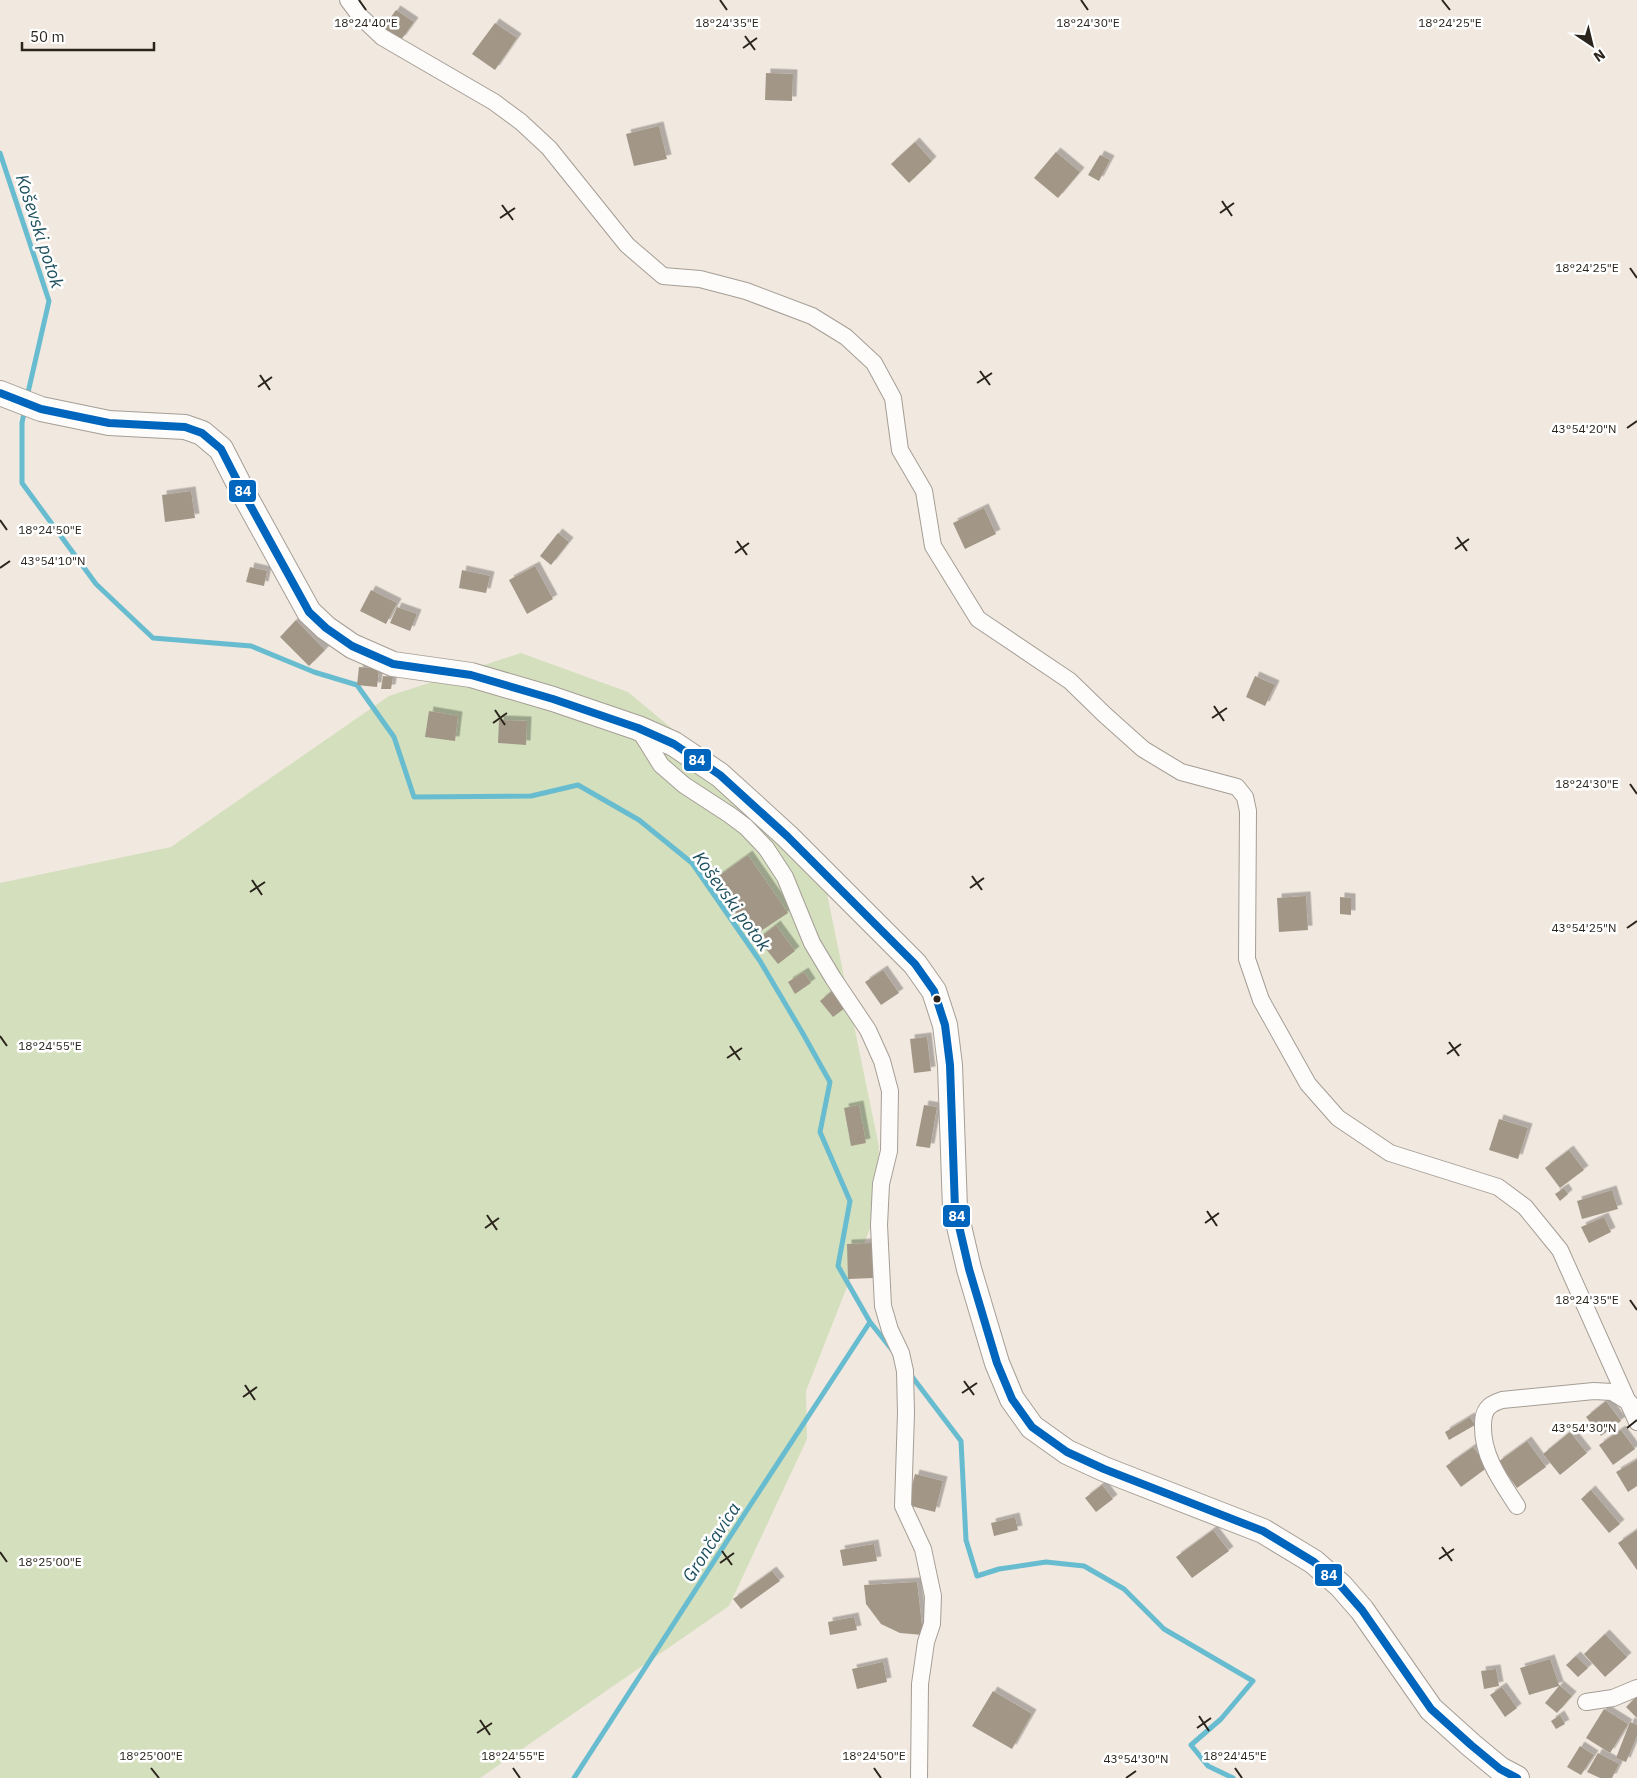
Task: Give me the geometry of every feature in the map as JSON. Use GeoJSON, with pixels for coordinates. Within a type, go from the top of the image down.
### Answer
{"type":"FeatureCollection","features":[{"type":"Feature","properties":{"kind":"street"},"geometry":{"type":"LineString","coordinates":[[348,0],[360,16],[382,37],[494,102],[521,122],[549,148],[627,245],[663,276],[700,279],[746,291],[812,316],[846,338],[874,363],[893,398],[900,450],[924,491],[933,546],[978,619],[1070,681],[1104,715],[1143,749],[1181,772],[1237,787],[1245,797],[1248,811],[1247,959],[1261,1000],[1308,1084],[1338,1118],[1390,1153],[1498,1187],[1525,1207],[1560,1250],[1633,1402],[1637,1422]]}},
{"type":"Feature","properties":{"kind":"street"},"geometry":{"type":"LineString","coordinates":[[7,396],[37,408],[109,423],[185,427],[202,433],[221,449],[309,612],[326,628],[352,646],[394,664],[471,676],[638,728],[674,744],[720,775],[787,836],[915,964],[934,991],[945,1025],[950,1066],[955,1209],[968,1269],[997,1363],[1012,1399],[1032,1427],[1067,1452],[1104,1469],[1264,1531],[1314,1562],[1341,1586],[1362,1610],[1431,1709],[1470,1745],[1500,1769],[1516,1778]]}},
{"type":"Feature","properties":{"kind":"street"},"geometry":{"type":"LineString","coordinates":[[638,728],[661,764],[684,785],[736,819],[766,848],[785,877],[812,943],[868,1030],[882,1060],[890,1091],[890,1152],[881,1184],[879,1225],[883,1306],[890,1330],[901,1353],[905,1371],[906,1413],[903,1506],[923,1548],[933,1596],[932,1624],[926,1642],[920,1684],[919,1778]]}},
{"type":"Feature","properties":{"kind":"street"},"geometry":{"type":"LineString","coordinates":[[1517,1506],[1487,1456],[1482,1435],[1483,1416],[1490,1405],[1502,1400],[1594,1391],[1612,1392],[1633,1402]]}},
{"type":"Feature","properties":{"kind":"street"},"geometry":{"type":"LineString","coordinates":[[1586,1702],[1613,1698],[1637,1688]]}},
{"type":"Feature","properties":{"kind":"green space"},"geometry":{"type":"Polygon","coordinates":[[[521,653],[628,692],[818,850],[879,1147],[876,1213],[806,1391],[807,1439],[729,1606],[480,1778],[0,1778],[0,883],[171,847],[389,696],[521,653]]]}},
{"type":"Feature","properties":{"kind":"building"},"geometry":{"type":"Polygon","coordinates":[[[396,10],[414,22],[401,40],[383,28],[396,10]]]}},
{"type":"Feature","properties":{"kind":"building"},"geometry":{"type":"Polygon","coordinates":[[[495,23],[517,38],[495,70],[472,54],[495,23]]]}},
{"type":"Feature","properties":{"kind":"building"},"geometry":{"type":"Polygon","coordinates":[[[766,73],[793,74],[792,101],[765,100],[766,73]]]}},
{"type":"Feature","properties":{"kind":"building"},"geometry":{"type":"Polygon","coordinates":[[[659,126],[667,159],[634,166],[626,134],[659,126]]]}},
{"type":"Feature","properties":{"kind":"building"},"geometry":{"type":"Polygon","coordinates":[[[915,142],[932,161],[909,183],[891,164],[915,142]]]}},
{"type":"Feature","properties":{"kind":"building"},"geometry":{"type":"Polygon","coordinates":[[[1056,152],[1080,172],[1058,198],[1034,178],[1056,152]]]}},
{"type":"Feature","properties":{"kind":"building"},"geometry":{"type":"Polygon","coordinates":[[[1100,155],[1110,160],[1099,181],[1088,175],[1100,155]]]}},
{"type":"Feature","properties":{"kind":"building"},"geometry":{"type":"Polygon","coordinates":[[[191,491],[195,518],[165,522],[162,495],[191,491]]]}},
{"type":"Feature","properties":{"kind":"building"},"geometry":{"type":"Polygon","coordinates":[[[984,508],[996,534],[965,549],[953,523],[984,508]]]}},
{"type":"Feature","properties":{"kind":"building"},"geometry":{"type":"Polygon","coordinates":[[[558,533],[569,542],[551,565],[540,556],[558,533]]]}},
{"type":"Feature","properties":{"kind":"building"},"geometry":{"type":"Polygon","coordinates":[[[535,566],[553,599],[527,614],[509,580],[535,566]]]}},
{"type":"Feature","properties":{"kind":"building"},"geometry":{"type":"Polygon","coordinates":[[[250,567],[267,571],[264,586],[246,582],[250,567]]]}},
{"type":"Feature","properties":{"kind":"building"},"geometry":{"type":"Polygon","coordinates":[[[462,570],[490,576],[486,593],[459,588],[462,570]]]}},
{"type":"Feature","properties":{"kind":"building"},"geometry":{"type":"Polygon","coordinates":[[[371,590],[397,603],[386,624],[360,611],[371,590]]]}},
{"type":"Feature","properties":{"kind":"building"},"geometry":{"type":"Polygon","coordinates":[[[397,607],[417,614],[410,631],[390,623],[397,607]]]}},
{"type":"Feature","properties":{"kind":"building"},"geometry":{"type":"Polygon","coordinates":[[[296,620],[325,650],[309,666],[280,637],[296,620]]]}},
{"type":"Feature","properties":{"kind":"building"},"geometry":{"type":"Polygon","coordinates":[[[359,667],[379,669],[377,687],[357,685],[359,667]]]}},
{"type":"Feature","properties":{"kind":"building"},"geometry":{"type":"Polygon","coordinates":[[[383,676],[393,677],[391,689],[381,689],[383,676]]]}},
{"type":"Feature","properties":{"kind":"building"},"geometry":{"type":"Polygon","coordinates":[[[1255,676],[1275,685],[1265,706],[1246,697],[1255,676]]]}},
{"type":"Feature","properties":{"kind":"building"},"geometry":{"type":"Polygon","coordinates":[[[429,711],[458,716],[455,741],[425,737],[429,711]]]}},
{"type":"Feature","properties":{"kind":"building"},"geometry":{"type":"Polygon","coordinates":[[[499,720],[527,721],[526,745],[498,743],[499,720]]]}},
{"type":"Feature","properties":{"kind":"building"},"geometry":{"type":"Polygon","coordinates":[[[748,855],[788,913],[752,937],[713,880],[748,855]]]}},
{"type":"Feature","properties":{"kind":"building"},"geometry":{"type":"Polygon","coordinates":[[[1306,896],[1308,930],[1279,932],[1277,898],[1306,896]]]}},
{"type":"Feature","properties":{"kind":"building"},"geometry":{"type":"Polygon","coordinates":[[[1340,897],[1351,898],[1351,915],[1340,914],[1340,897]]]}},
{"type":"Feature","properties":{"kind":"building"},"geometry":{"type":"Polygon","coordinates":[[[776,925],[795,951],[778,964],[758,939],[776,925]]]}},
{"type":"Feature","properties":{"kind":"building"},"geometry":{"type":"Polygon","coordinates":[[[883,970],[899,993],[881,1005],[865,982],[883,970]]]}},
{"type":"Feature","properties":{"kind":"building"},"geometry":{"type":"Polygon","coordinates":[[[804,972],[811,983],[795,994],[788,982],[804,972]]]}},
{"type":"Feature","properties":{"kind":"building"},"geometry":{"type":"Polygon","coordinates":[[[832,991],[845,1008],[833,1017],[820,1001],[832,991]]]}},
{"type":"Feature","properties":{"kind":"building"},"geometry":{"type":"Polygon","coordinates":[[[927,1037],[931,1071],[914,1073],[910,1039],[927,1037]]]}},
{"type":"Feature","properties":{"kind":"building"},"geometry":{"type":"Polygon","coordinates":[[[859,1105],[866,1143],[851,1146],[844,1108],[859,1105]]]}},
{"type":"Feature","properties":{"kind":"building"},"geometry":{"type":"Polygon","coordinates":[[[924,1105],[937,1107],[930,1148],[916,1146],[924,1105]]]}},
{"type":"Feature","properties":{"kind":"building"},"geometry":{"type":"Polygon","coordinates":[[[1499,1119],[1528,1128],[1518,1159],[1489,1150],[1499,1119]]]}},
{"type":"Feature","properties":{"kind":"building"},"geometry":{"type":"Polygon","coordinates":[[[1569,1150],[1584,1170],[1560,1188],[1545,1168],[1569,1150]]]}},
{"type":"Feature","properties":{"kind":"building"},"geometry":{"type":"Polygon","coordinates":[[[1564,1188],[1568,1194],[1560,1201],[1555,1194],[1564,1188]]]}},
{"type":"Feature","properties":{"kind":"building"},"geometry":{"type":"Polygon","coordinates":[[[1612,1190],[1618,1209],[1582,1219],[1577,1201],[1612,1190]]]}},
{"type":"Feature","properties":{"kind":"building"},"geometry":{"type":"Polygon","coordinates":[[[1604,1217],[1611,1232],[1589,1243],[1581,1227],[1604,1217]]]}},
{"type":"Feature","properties":{"kind":"building"},"geometry":{"type":"Polygon","coordinates":[[[872,1243],[874,1278],[848,1279],[847,1244],[872,1243]]]}},
{"type":"Feature","properties":{"kind":"building"},"geometry":{"type":"Polygon","coordinates":[[[1606,1401],[1621,1421],[1601,1436],[1586,1417],[1606,1401]]]}},
{"type":"Feature","properties":{"kind":"building"},"geometry":{"type":"Polygon","coordinates":[[[1470,1417],[1475,1425],[1449,1440],[1445,1432],[1470,1417]]]}},
{"type":"Feature","properties":{"kind":"building"},"geometry":{"type":"Polygon","coordinates":[[[1621,1430],[1635,1449],[1613,1465],[1599,1445],[1621,1430]]]}},
{"type":"Feature","properties":{"kind":"building"},"geometry":{"type":"Polygon","coordinates":[[[1570,1432],[1587,1453],[1560,1475],[1543,1454],[1570,1432]]]}},
{"type":"Feature","properties":{"kind":"building"},"geometry":{"type":"Polygon","coordinates":[[[1527,1441],[1546,1467],[1517,1488],[1498,1462],[1527,1441]]]}},
{"type":"Feature","properties":{"kind":"building"},"geometry":{"type":"Polygon","coordinates":[[[1473,1447],[1488,1467],[1461,1487],[1446,1466],[1473,1447]]]}},
{"type":"Feature","properties":{"kind":"building"},"geometry":{"type":"Polygon","coordinates":[[[1637,1460],[1637,1486],[1628,1492],[1616,1472],[1637,1460]]]}},
{"type":"Feature","properties":{"kind":"building"},"geometry":{"type":"Polygon","coordinates":[[[915,1474],[943,1481],[935,1512],[907,1505],[915,1474]]]}},
{"type":"Feature","properties":{"kind":"building"},"geometry":{"type":"Polygon","coordinates":[[[1102,1485],[1113,1499],[1096,1512],[1085,1498],[1102,1485]]]}},
{"type":"Feature","properties":{"kind":"building"},"geometry":{"type":"Polygon","coordinates":[[[1591,1490],[1620,1524],[1609,1533],[1581,1499],[1591,1490]]]}},
{"type":"Feature","properties":{"kind":"building"},"geometry":{"type":"Polygon","coordinates":[[[1015,1517],[1018,1530],[994,1536],[991,1523],[1015,1517]]]}},
{"type":"Feature","properties":{"kind":"building"},"geometry":{"type":"Polygon","coordinates":[[[1213,1530],[1229,1551],[1192,1578],[1176,1557],[1213,1530]]]}},
{"type":"Feature","properties":{"kind":"building"},"geometry":{"type":"Polygon","coordinates":[[[1637,1530],[1637,1570],[1618,1543],[1637,1530]]]}},
{"type":"Feature","properties":{"kind":"building"},"geometry":{"type":"Polygon","coordinates":[[[874,1544],[877,1561],[843,1566],[840,1550],[874,1544]]]}},
{"type":"Feature","properties":{"kind":"building"},"geometry":{"type":"Polygon","coordinates":[[[772,1571],[780,1581],[741,1609],[733,1599],[772,1571]]]}},
{"type":"Feature","properties":{"kind":"building"},"geometry":{"type":"Polygon","coordinates":[[[917,1582],[923,1635],[900,1633],[881,1624],[866,1604],[864,1585],[917,1582]]]}},
{"type":"Feature","properties":{"kind":"building"},"geometry":{"type":"Polygon","coordinates":[[[854,1617],[857,1630],[830,1635],[828,1622],[854,1617]]]}},
{"type":"Feature","properties":{"kind":"building"},"geometry":{"type":"Polygon","coordinates":[[[1605,1634],[1627,1657],[1605,1677],[1584,1654],[1605,1634]]]}},
{"type":"Feature","properties":{"kind":"building"},"geometry":{"type":"Polygon","coordinates":[[[1576,1656],[1588,1668],[1578,1677],[1566,1665],[1576,1656]]]}},
{"type":"Feature","properties":{"kind":"building"},"geometry":{"type":"Polygon","coordinates":[[[1550,1659],[1559,1685],[1572,1696],[1557,1713],[1545,1703],[1559,1686],[1529,1695],[1520,1668],[1550,1659]]]}},
{"type":"Feature","properties":{"kind":"building"},"geometry":{"type":"Polygon","coordinates":[[[883,1662],[887,1682],[857,1689],[852,1669],[883,1662]]]}},
{"type":"Feature","properties":{"kind":"building"},"geometry":{"type":"Polygon","coordinates":[[[1496,1669],[1499,1686],[1484,1689],[1481,1671],[1496,1669]]]}},
{"type":"Feature","properties":{"kind":"building"},"geometry":{"type":"Polygon","coordinates":[[[1502,1687],[1517,1708],[1505,1717],[1490,1695],[1502,1687]]]}},
{"type":"Feature","properties":{"kind":"building"},"geometry":{"type":"Polygon","coordinates":[[[993,1691],[1032,1714],[1012,1749],[972,1726],[993,1691]]]}},
{"type":"Feature","properties":{"kind":"building"},"geometry":{"type":"Polygon","coordinates":[[[1637,1696],[1637,1718],[1626,1707],[1637,1696]]]}},
{"type":"Feature","properties":{"kind":"building"},"geometry":{"type":"Polygon","coordinates":[[[1604,1709],[1628,1724],[1610,1753],[1586,1738],[1604,1709]]]}},
{"type":"Feature","properties":{"kind":"building"},"geometry":{"type":"Polygon","coordinates":[[[1560,1715],[1565,1724],[1556,1729],[1551,1721],[1560,1715]]]}},
{"type":"Feature","properties":{"kind":"building"},"geometry":{"type":"Polygon","coordinates":[[[1630,1722],[1637,1725],[1637,1736],[1626,1762],[1616,1758],[1630,1722]]]}},
{"type":"Feature","properties":{"kind":"building"},"geometry":{"type":"Polygon","coordinates":[[[1580,1746],[1594,1755],[1581,1775],[1567,1767],[1580,1746]]]}},
{"type":"Feature","properties":{"kind":"building"},"geometry":{"type":"Polygon","coordinates":[[[1598,1753],[1619,1764],[1612,1778],[1600,1778],[1587,1772],[1598,1753]]]}},
{"type":"Feature","properties":{"kind":"waterway","name":"Koševski potok"},"geometry":{"type":"LineString","coordinates":[[0,153],[49,301],[27,397]]}},
{"type":"Feature","properties":{"kind":"waterway","name":"Koševski potok"},"geometry":{"type":"LineString","coordinates":[[25,408],[22,423],[22,483],[96,584],[153,638],[251,646],[314,672],[357,685],[394,737],[414,797],[531,796],[578,785],[639,820],[692,863],[760,961],[830,1082],[820,1132],[850,1201],[838,1266],[870,1322],[893,1351]]}},
{"type":"Feature","properties":{"kind":"waterway","name":"Grončavica"},"geometry":{"type":"LineString","coordinates":[[574,1778],[870,1322]]}},
{"type":"Feature","properties":{"kind":"waterway"},"geometry":{"type":"LineString","coordinates":[[910,1374],[961,1441],[966,1540],[977,1576],[999,1569],[1046,1562],[1084,1566],[1124,1589],[1164,1629],[1253,1681],[1221,1719],[1191,1745],[1208,1766],[1233,1778]]}},
{"type":"Feature","properties":{"kind":"transit line","name":"84"},"geometry":{"type":"LineString","coordinates":[[0,393],[41,409],[109,423],[185,427],[202,433],[221,449],[309,612],[326,628],[352,646],[393,664],[471,675],[553,699],[638,728],[674,744],[720,775],[787,836],[915,964],[934,991],[945,1025],[950,1065],[955,1209],[969,1269],[997,1363],[1012,1399],[1032,1427],[1067,1452],[1104,1469],[1263,1531],[1314,1562],[1341,1586],[1362,1610],[1431,1709],[1500,1769],[1517,1778]]}}]}
